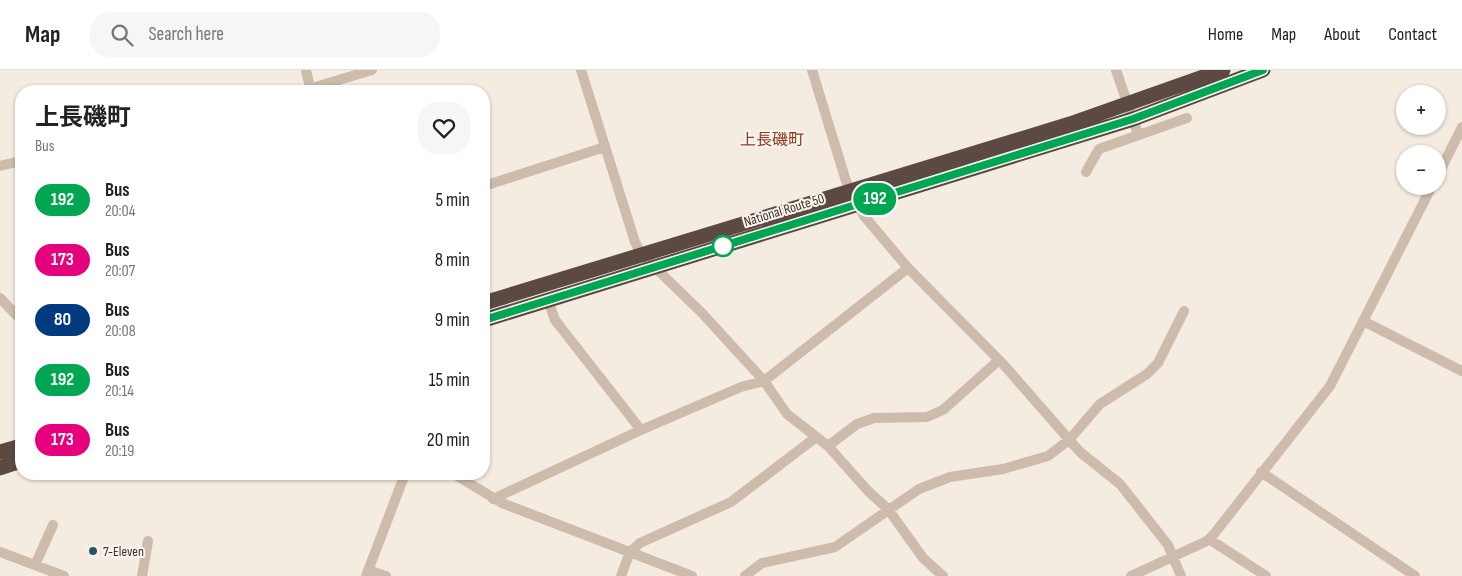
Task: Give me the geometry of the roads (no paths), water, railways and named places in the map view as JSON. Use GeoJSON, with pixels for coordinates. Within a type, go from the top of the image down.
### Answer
{"type":"FeatureCollection","features":[{"type":"Feature","properties":{"kind":"highway","name":"National Route 50"},"geometry":{"type":"LineString","coordinates":[[1130,112],[1223,70]]}},
{"type":"Feature","properties":{"kind":"highway","name":"National Route 50"},"geometry":{"type":"LineString","coordinates":[[490,318],[652,267],[854,198],[1263,70]]}},
{"type":"Feature","properties":{"kind":"highway","name":"National Route 50"},"geometry":{"type":"LineString","coordinates":[[490,300],[641,254],[854,198]]}},
{"type":"Feature","properties":{"kind":"highway"},"geometry":{"type":"LineString","coordinates":[[0,452],[15,448]]}},
{"type":"Feature","properties":{"kind":"highway"},"geometry":{"type":"LineString","coordinates":[[0,468],[15,463]]}},
{"type":"Feature","properties":{"kind":"street"},"geometry":{"type":"LineString","coordinates":[[306,70],[307,85]]}},
{"type":"Feature","properties":{"kind":"street"},"geometry":{"type":"LineString","coordinates":[[326,85],[372,70]]}},
{"type":"Feature","properties":{"kind":"street"},"geometry":{"type":"LineString","coordinates":[[581,70],[641,254],[652,267],[702,313],[764,382],[787,414],[815,438],[828,446],[868,491],[888,509],[923,558],[944,576]]}},
{"type":"Feature","properties":{"kind":"street"},"geometry":{"type":"LineString","coordinates":[[812,70],[854,198],[908,268],[999,360],[1080,452],[1120,484],[1148,517],[1174,557],[1182,576]]}},
{"type":"Feature","properties":{"kind":"street"},"geometry":{"type":"LineString","coordinates":[[1116,70],[1138,134]]}},
{"type":"Feature","properties":{"kind":"street"},"geometry":{"type":"LineString","coordinates":[[1086,172],[1100,148],[1187,118]]}},
{"type":"Feature","properties":{"kind":"street"},"geometry":{"type":"LineString","coordinates":[[1446,159],[1462,127]]}},
{"type":"Feature","properties":{"kind":"street"},"geometry":{"type":"LineString","coordinates":[[490,184],[605,147]]}},
{"type":"Feature","properties":{"kind":"street"},"geometry":{"type":"LineString","coordinates":[[0,166],[15,162]]}},
{"type":"Feature","properties":{"kind":"street"},"geometry":{"type":"LineString","coordinates":[[1131,576],[1209,539],[1330,386],[1427,195]]}},
{"type":"Feature","properties":{"kind":"street"},"geometry":{"type":"LineString","coordinates":[[493,498],[641,430],[741,387],[764,382],[908,268]]}},
{"type":"Feature","properties":{"kind":"street"},"geometry":{"type":"LineString","coordinates":[[0,298],[15,307]]}},
{"type":"Feature","properties":{"kind":"street"},"geometry":{"type":"LineString","coordinates":[[548,300],[555,320],[641,430]]}},
{"type":"Feature","properties":{"kind":"street"},"geometry":{"type":"LineString","coordinates":[[745,576],[762,563],[835,547],[919,489],[950,477],[1003,469],[1048,456],[1069,440],[1100,404],[1147,374],[1158,363],[1184,311]]}},
{"type":"Feature","properties":{"kind":"street"},"geometry":{"type":"LineString","coordinates":[[1363,322],[1462,371]]}},
{"type":"Feature","properties":{"kind":"street"},"geometry":{"type":"LineString","coordinates":[[828,446],[857,424],[874,418],[927,417],[943,410],[999,360]]}},
{"type":"Feature","properties":{"kind":"street"},"geometry":{"type":"LineString","coordinates":[[621,576],[630,552],[640,543],[731,502],[815,438]]}},
{"type":"Feature","properties":{"kind":"street"},"geometry":{"type":"LineString","coordinates":[[1261,472],[1415,576]]}},
{"type":"Feature","properties":{"kind":"street"},"geometry":{"type":"LineString","coordinates":[[386,576],[367,573],[403,480]]}},
{"type":"Feature","properties":{"kind":"street"},"geometry":{"type":"LineString","coordinates":[[464,480],[493,498],[692,576]]}},
{"type":"Feature","properties":{"kind":"street"},"geometry":{"type":"LineString","coordinates":[[35,565],[53,525]]}},
{"type":"Feature","properties":{"kind":"street"},"geometry":{"type":"LineString","coordinates":[[1209,539],[1266,576]]}},
{"type":"Feature","properties":{"kind":"street"},"geometry":{"type":"LineString","coordinates":[[142,576],[148,541]]}},
{"type":"Feature","properties":{"kind":"street"},"geometry":{"type":"LineString","coordinates":[[0,552],[64,576]]}},
{"type":"Feature","properties":{"kind":"place","name":"7-Eleven"},"geometry":{"type":"Point","coordinates":[93,551]}},
{"type":"Feature","properties":{"kind":"district","name":"上長磯町"},"geometry":{"type":"Point","coordinates":[772,140]}}]}
